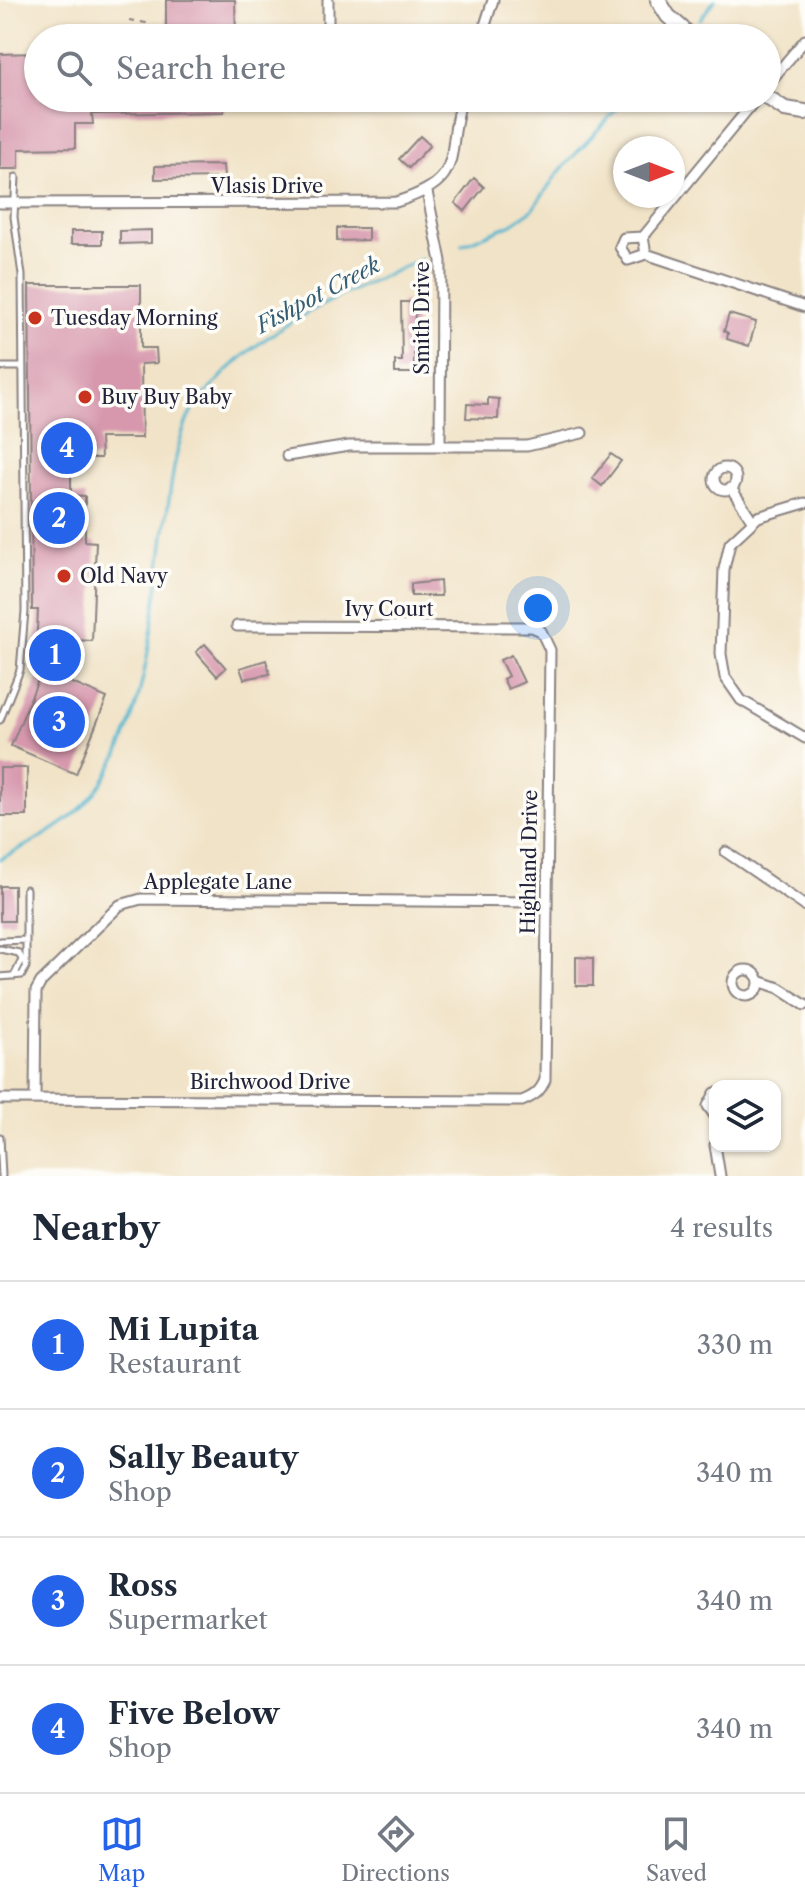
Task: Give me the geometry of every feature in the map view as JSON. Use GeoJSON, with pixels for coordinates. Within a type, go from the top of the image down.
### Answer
{"type":"FeatureCollection","features":[{"type":"Feature","properties":{"kind":"street"},"geometry":{"type":"LineString","coordinates":[[328,0],[328,24]]}},
{"type":"Feature","properties":{"kind":"street"},"geometry":{"type":"LineString","coordinates":[[485,24],[493,0]]}},
{"type":"Feature","properties":{"kind":"street"},"geometry":{"type":"LineString","coordinates":[[658,0],[676,24]]}},
{"type":"Feature","properties":{"kind":"street"},"geometry":{"type":"LineString","coordinates":[[781,68],[805,40]]}},
{"type":"Feature","properties":{"kind":"street"},"geometry":{"type":"LineString","coordinates":[[781,106],[805,112]]}},
{"type":"Feature","properties":{"kind":"street"},"geometry":{"type":"LineString","coordinates":[[427,192],[452,161],[460,112]]}},
{"type":"Feature","properties":{"kind":"street"},"geometry":{"type":"LineString","coordinates":[[746,112],[643,237],[624,238],[620,247],[628,260],[646,254],[805,307]]}},
{"type":"Feature","properties":{"kind":"street","name":"Vlasis Drive"},"geometry":{"type":"LineString","coordinates":[[0,203],[379,204],[427,192]]}},
{"type":"Feature","properties":{"kind":"street","name":"Smith Drive"},"geometry":{"type":"LineString","coordinates":[[427,192],[440,242],[441,261],[440,445]]}},
{"type":"Feature","properties":{"kind":"street"},"geometry":{"type":"LineString","coordinates":[[643,237],[646,254]]}},
{"type":"Feature","properties":{"kind":"street"},"geometry":{"type":"LineString","coordinates":[[287,456],[349,446],[527,446],[582,433]]}},
{"type":"Feature","properties":{"kind":"street"},"geometry":{"type":"LineString","coordinates":[[731,488],[752,520]]}},
{"type":"Feature","properties":{"kind":"street"},"geometry":{"type":"LineString","coordinates":[[805,503],[772,510],[752,520],[730,543],[726,555],[721,654],[725,677],[741,700],[805,738]]}},
{"type":"Feature","properties":{"kind":"street","name":"Ivy Court"},"geometry":{"type":"LineString","coordinates":[[237,626],[532,627],[541,631]]}},
{"type":"Feature","properties":{"kind":"street","name":"Highland Drive"},"geometry":{"type":"LineString","coordinates":[[537,1093],[545,1080],[550,650],[541,631]]}},
{"type":"Feature","properties":{"kind":"street"},"geometry":{"type":"LineString","coordinates":[[726,852],[805,906]]}},
{"type":"Feature","properties":{"kind":"street","name":"Applegate Lane"},"geometry":{"type":"LineString","coordinates":[[35,1099],[36,991],[41,982],[120,905],[141,899],[547,902]]}},
{"type":"Feature","properties":{"kind":"street"},"geometry":{"type":"LineString","coordinates":[[759,981],[779,988],[805,1005]]}},
{"type":"Feature","properties":{"kind":"street","name":"Birchwood Drive"},"geometry":{"type":"LineString","coordinates":[[0,1099],[522,1101],[537,1093]]}},
{"type":"Feature","properties":{"kind":"street"},"geometry":{"type":"LineString","coordinates":[[716,1152],[720,1176]]}},
{"type":"Feature","properties":{"kind":"lane"},"geometry":{"type":"LineString","coordinates":[[0,720],[20,670],[25,611],[22,275],[15,203],[16,177]]}},
{"type":"Feature","properties":{"kind":"lane"},"geometry":{"type":"LineString","coordinates":[[0,367],[22,367]]}},
{"type":"Feature","properties":{"kind":"lane"},"geometry":{"type":"LineString","coordinates":[[0,977],[22,975],[26,967],[26,889]]}},
{"type":"Feature","properties":{"kind":"lane"},"geometry":{"type":"LineString","coordinates":[[0,941],[26,940]]}},
{"type":"Feature","properties":{"kind":"lane"},"geometry":{"type":"LineString","coordinates":[[0,949],[19,953],[22,960],[13,977]]}},
{"type":"Feature","properties":{"kind":"lane"},"geometry":{"type":"LineString","coordinates":[[0,1137],[2,1176]]}},
{"type":"Feature","properties":{"kind":"path"},"geometry":{"type":"LineString","coordinates":[[129,20],[146,24]]}},
{"type":"Feature","properties":{"kind":"building"},"geometry":{"type":"Polygon","coordinates":[[[166,0],[235,0],[236,24],[166,24],[166,0]]]}},
{"type":"Feature","properties":{"kind":"building"},"geometry":{"type":"Polygon","coordinates":[[[24,53],[24,112],[224,112],[92,114],[93,124],[75,124],[75,148],[19,149],[19,169],[0,169],[0,54],[24,53]]]}},
{"type":"Feature","properties":{"kind":"building"},"geometry":{"type":"Polygon","coordinates":[[[420,136],[430,145],[409,168],[399,159],[420,136]]]}},
{"type":"Feature","properties":{"kind":"building"},"geometry":{"type":"Polygon","coordinates":[[[223,165],[224,178],[155,179],[155,166],[223,165]]]}},
{"type":"Feature","properties":{"kind":"building"},"geometry":{"type":"Polygon","coordinates":[[[474,178],[484,187],[465,211],[455,203],[474,178]]]}},
{"type":"Feature","properties":{"kind":"building"},"geometry":{"type":"Polygon","coordinates":[[[337,228],[368,228],[368,240],[337,241],[337,228]]]}},
{"type":"Feature","properties":{"kind":"building"},"geometry":{"type":"Polygon","coordinates":[[[151,230],[151,243],[120,244],[120,231],[151,230]]]}},
{"type":"Feature","properties":{"kind":"building"},"geometry":{"type":"Polygon","coordinates":[[[71,231],[102,231],[102,244],[71,244],[71,231]]]}},
{"type":"Feature","properties":{"kind":"building"},"geometry":{"type":"Polygon","coordinates":[[[29,285],[141,285],[141,348],[156,348],[157,363],[141,364],[142,438],[100,438],[101,458],[71,458],[71,495],[85,496],[85,541],[96,542],[92,641],[75,640],[75,669],[35,670],[38,610],[32,610],[29,285]]]}},
{"type":"Feature","properties":{"kind":"building"},"geometry":{"type":"Polygon","coordinates":[[[401,302],[415,302],[414,373],[395,373],[395,361],[402,361],[401,302]]]}},
{"type":"Feature","properties":{"kind":"building"},"geometry":{"type":"Polygon","coordinates":[[[729,314],[756,322],[749,346],[727,339],[728,333],[724,331],[729,314]]]}},
{"type":"Feature","properties":{"kind":"building"},"geometry":{"type":"Polygon","coordinates":[[[488,398],[499,399],[498,419],[466,418],[467,404],[488,405],[488,398]]]}},
{"type":"Feature","properties":{"kind":"building"},"geometry":{"type":"Polygon","coordinates":[[[611,454],[621,461],[602,486],[592,478],[611,454]]]}},
{"type":"Feature","properties":{"kind":"building"},"geometry":{"type":"Polygon","coordinates":[[[440,581],[441,596],[411,596],[411,584],[440,581]]]}},
{"type":"Feature","properties":{"kind":"building"},"geometry":{"type":"Polygon","coordinates":[[[205,644],[226,668],[217,676],[196,652],[205,644]]]}},
{"type":"Feature","properties":{"kind":"building"},"geometry":{"type":"Polygon","coordinates":[[[511,655],[524,682],[508,689],[503,679],[508,676],[500,660],[511,655]]]}},
{"type":"Feature","properties":{"kind":"building"},"geometry":{"type":"Polygon","coordinates":[[[266,660],[270,674],[244,679],[240,668],[266,660]]]}},
{"type":"Feature","properties":{"kind":"building"},"geometry":{"type":"Polygon","coordinates":[[[42,670],[107,698],[76,774],[11,746],[42,670]]]}},
{"type":"Feature","properties":{"kind":"building"},"geometry":{"type":"Polygon","coordinates":[[[0,768],[27,768],[27,816],[0,816],[0,768]]]}},
{"type":"Feature","properties":{"kind":"building"},"geometry":{"type":"Polygon","coordinates":[[[0,886],[14,886],[14,921],[0,921],[0,886]]]}},
{"type":"Feature","properties":{"kind":"building"},"geometry":{"type":"Polygon","coordinates":[[[576,957],[593,958],[593,986],[576,986],[576,957]]]}},
{"type":"Feature","properties":{"kind":"waterway","name":"Fishpot Creek"},"geometry":{"type":"LineString","coordinates":[[700,19],[715,0]]}},
{"type":"Feature","properties":{"kind":"waterway","name":"Fishpot Creek"},"geometry":{"type":"LineString","coordinates":[[462,245],[512,224],[532,210],[558,173],[614,112]]}},
{"type":"Feature","properties":{"kind":"waterway","name":"Fishpot Creek"},"geometry":{"type":"LineString","coordinates":[[0,859],[75,814],[94,794],[127,734],[146,664],[174,465],[181,436],[194,407],[234,365],[283,327],[422,259]]}},
{"type":"Feature","properties":{"kind":"place","name":"Tuesday Morning"},"geometry":{"type":"Point","coordinates":[35,318]}},
{"type":"Feature","properties":{"kind":"place","name":"Buy Buy Baby"},"geometry":{"type":"Point","coordinates":[85,397]}},
{"type":"Feature","properties":{"kind":"place","name":"Five Below"},"geometry":{"type":"Point","coordinates":[67,448]}},
{"type":"Feature","properties":{"kind":"place","name":"Sally Beauty"},"geometry":{"type":"Point","coordinates":[59,518]}},
{"type":"Feature","properties":{"kind":"place","name":"Old Navy"},"geometry":{"type":"Point","coordinates":[64,576]}},
{"type":"Feature","properties":{"kind":"place","name":"Mi Lupita"},"geometry":{"type":"Point","coordinates":[55,655]}},
{"type":"Feature","properties":{"kind":"place","name":"Ross"},"geometry":{"type":"Point","coordinates":[59,722]}}]}
